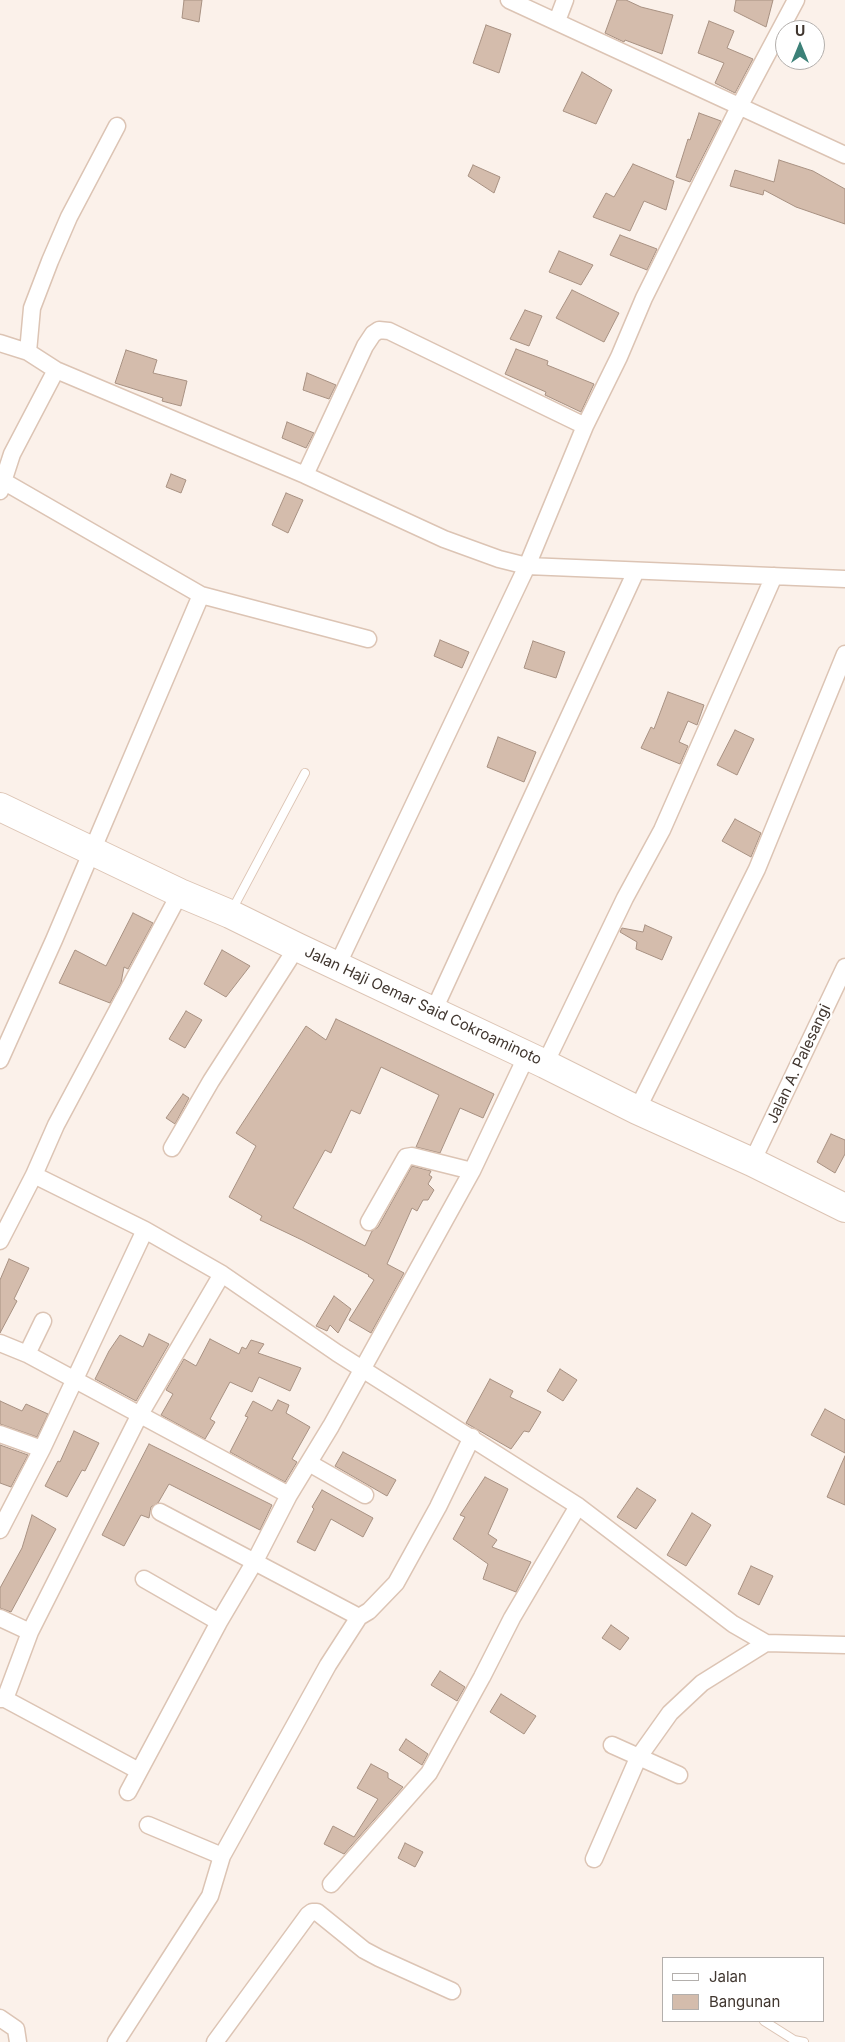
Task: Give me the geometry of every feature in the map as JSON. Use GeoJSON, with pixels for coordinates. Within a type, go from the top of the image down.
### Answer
{"type":"FeatureCollection","features":[{"type":"Feature","properties":{"kind":"highway","name":"Jalan Haji Oemar Said Cokroaminoto"},"geometry":{"type":"LineString","coordinates":[[0,807],[180,893],[230,914],[845,1208]]}},
{"type":"Feature","properties":{"kind":"street"},"geometry":{"type":"LineString","coordinates":[[509,0],[845,155]]}},
{"type":"Feature","properties":{"kind":"street"},"geometry":{"type":"LineString","coordinates":[[557,22],[565,0]]}},
{"type":"Feature","properties":{"kind":"street"},"geometry":{"type":"LineString","coordinates":[[336,966],[527,566],[585,426],[644,298],[739,107],[796,0]]}},
{"type":"Feature","properties":{"kind":"street"},"geometry":{"type":"LineString","coordinates":[[28,352],[32,308],[40,286],[70,216],[117,126]]}},
{"type":"Feature","properties":{"kind":"street"},"geometry":{"type":"LineString","coordinates":[[305,475],[365,346],[373,334],[379,330],[389,331],[585,426]]}},
{"type":"Feature","properties":{"kind":"street"},"geometry":{"type":"LineString","coordinates":[[0,343],[28,352],[56,370],[305,475],[444,539],[499,559],[527,566],[845,579]]}},
{"type":"Feature","properties":{"kind":"street"},"geometry":{"type":"LineString","coordinates":[[56,370],[12,454],[2,486],[201,595],[368,639]]}},
{"type":"Feature","properties":{"kind":"street"},"geometry":{"type":"LineString","coordinates":[[433,1012],[636,571]]}},
{"type":"Feature","properties":{"kind":"street"},"geometry":{"type":"LineString","coordinates":[[128,1792],[219,1622],[255,1561],[288,1495],[332,1426],[362,1368],[536,1060],[662,830],[774,576]]}},
{"type":"Feature","properties":{"kind":"street"},"geometry":{"type":"LineString","coordinates":[[0,1060],[54,940],[201,595]]}},
{"type":"Feature","properties":{"kind":"street"},"geometry":{"type":"LineString","coordinates":[[638,1110],[757,869],[845,654]]}},
{"type":"Feature","properties":{"kind":"street"},"geometry":{"type":"LineString","coordinates":[[0,1241],[34,1175],[56,1125],[180,893]]}},
{"type":"Feature","properties":{"kind":"street"},"geometry":{"type":"LineString","coordinates":[[172,1148],[211,1081],[297,947]]}},
{"type":"Feature","properties":{"kind":"street","name":"Jalan A. Palesangi"},"geometry":{"type":"LineString","coordinates":[[752,1162],[845,967]]}},
{"type":"Feature","properties":{"kind":"street"},"geometry":{"type":"LineString","coordinates":[[369,1222],[406,1157],[412,1156],[428,1159],[472,1171]]}},
{"type":"Feature","properties":{"kind":"street"},"geometry":{"type":"LineString","coordinates":[[34,1175],[145,1230],[222,1274],[362,1368],[578,1506],[733,1624],[766,1643],[845,1645]]}},
{"type":"Feature","properties":{"kind":"street"},"geometry":{"type":"LineString","coordinates":[[0,1530],[42,1449],[145,1230]]}},
{"type":"Feature","properties":{"kind":"street"},"geometry":{"type":"LineString","coordinates":[[139,1771],[3,1699],[30,1632],[139,1416],[222,1274]]}},
{"type":"Feature","properties":{"kind":"street"},"geometry":{"type":"LineString","coordinates":[[26,1354],[43,1321]]}},
{"type":"Feature","properties":{"kind":"street"},"geometry":{"type":"LineString","coordinates":[[0,1343],[26,1354],[288,1495]]}},
{"type":"Feature","properties":{"kind":"street"},"geometry":{"type":"LineString","coordinates":[[0,1434],[42,1449]]}},
{"type":"Feature","properties":{"kind":"street"},"geometry":{"type":"LineString","coordinates":[[116,2042],[210,1896],[222,1856],[328,1665],[359,1617],[369,1611],[396,1583],[472,1438]]}},
{"type":"Feature","properties":{"kind":"street"},"geometry":{"type":"LineString","coordinates":[[309,1463],[365,1495]]}},
{"type":"Feature","properties":{"kind":"street"},"geometry":{"type":"LineString","coordinates":[[331,1884],[429,1773],[512,1618],[578,1506]]}},
{"type":"Feature","properties":{"kind":"street"},"geometry":{"type":"LineString","coordinates":[[160,1512],[359,1617]]}},
{"type":"Feature","properties":{"kind":"street"},"geometry":{"type":"LineString","coordinates":[[144,1579],[219,1622]]}},
{"type":"Feature","properties":{"kind":"street"},"geometry":{"type":"LineString","coordinates":[[0,1618],[30,1632]]}},
{"type":"Feature","properties":{"kind":"street"},"geometry":{"type":"LineString","coordinates":[[594,1859],[638,1758],[670,1713],[702,1683],[766,1643]]}},
{"type":"Feature","properties":{"kind":"street"},"geometry":{"type":"LineString","coordinates":[[612,1745],[680,1775]]}},
{"type":"Feature","properties":{"kind":"street"},"geometry":{"type":"LineString","coordinates":[[148,1825],[222,1856]]}},
{"type":"Feature","properties":{"kind":"street"},"geometry":{"type":"LineString","coordinates":[[215,2042],[312,1912],[317,1912],[364,1950],[378,1958],[452,1991]]}},
{"type":"Feature","properties":{"kind":"street"},"geometry":{"type":"LineString","coordinates":[[0,2018],[16,2029],[18,2042]]}},
{"type":"Feature","properties":{"kind":"lane"},"geometry":{"type":"LineString","coordinates":[[230,914],[305,773]]}},
{"type":"Feature","properties":{"kind":"lane"},"geometry":{"type":"LineString","coordinates":[[766,2022],[794,2040],[804,2042]]}},
{"type":"Feature","properties":{"kind":"building"},"geometry":{"type":"Polygon","coordinates":[[[184,0],[202,0],[199,22],[182,18],[184,0]]]}},
{"type":"Feature","properties":{"kind":"building"},"geometry":{"type":"Polygon","coordinates":[[[617,0],[626,0],[641,7],[673,15],[662,54],[625,40],[624,42],[605,33],[617,0]]]}},
{"type":"Feature","properties":{"kind":"building"},"geometry":{"type":"Polygon","coordinates":[[[736,0],[773,0],[766,27],[734,11],[736,0]]]}},
{"type":"Feature","properties":{"kind":"building"},"geometry":{"type":"Polygon","coordinates":[[[709,21],[734,31],[727,48],[753,59],[735,93],[715,83],[724,63],[698,53],[709,21]]]}},
{"type":"Feature","properties":{"kind":"building"},"geometry":{"type":"Polygon","coordinates":[[[486,25],[511,34],[499,73],[473,63],[486,25]]]}},
{"type":"Feature","properties":{"kind":"building"},"geometry":{"type":"Polygon","coordinates":[[[582,72],[612,90],[596,124],[563,111],[582,72]]]}},
{"type":"Feature","properties":{"kind":"building"},"geometry":{"type":"Polygon","coordinates":[[[699,113],[721,121],[690,182],[676,177],[688,139],[690,140],[699,113]]]}},
{"type":"Feature","properties":{"kind":"building"},"geometry":{"type":"Polygon","coordinates":[[[779,160],[813,171],[845,189],[845,224],[796,207],[764,190],[763,195],[730,186],[735,170],[774,182],[779,160]]]}},
{"type":"Feature","properties":{"kind":"building"},"geometry":{"type":"Polygon","coordinates":[[[633,164],[674,181],[666,210],[644,201],[630,231],[593,217],[606,193],[614,197],[633,164]]]}},
{"type":"Feature","properties":{"kind":"building"},"geometry":{"type":"Polygon","coordinates":[[[473,165],[500,177],[494,193],[468,176],[473,165]]]}},
{"type":"Feature","properties":{"kind":"building"},"geometry":{"type":"Polygon","coordinates":[[[620,235],[657,249],[647,270],[610,255],[620,235]]]}},
{"type":"Feature","properties":{"kind":"building"},"geometry":{"type":"Polygon","coordinates":[[[559,251],[593,265],[581,285],[549,272],[559,251]]]}},
{"type":"Feature","properties":{"kind":"building"},"geometry":{"type":"Polygon","coordinates":[[[572,290],[619,313],[604,342],[556,318],[572,290]]]}},
{"type":"Feature","properties":{"kind":"building"},"geometry":{"type":"Polygon","coordinates":[[[525,310],[542,316],[529,346],[510,339],[525,310]]]}},
{"type":"Feature","properties":{"kind":"building"},"geometry":{"type":"Polygon","coordinates":[[[516,349],[548,361],[547,365],[594,384],[581,412],[545,395],[546,392],[505,374],[516,349]]]}},
{"type":"Feature","properties":{"kind":"building"},"geometry":{"type":"Polygon","coordinates":[[[126,350],[157,360],[153,373],[187,381],[181,406],[162,401],[163,398],[115,383],[126,350]]]}},
{"type":"Feature","properties":{"kind":"building"},"geometry":{"type":"Polygon","coordinates":[[[307,373],[336,385],[329,399],[303,390],[307,373]]]}},
{"type":"Feature","properties":{"kind":"building"},"geometry":{"type":"Polygon","coordinates":[[[287,422],[314,433],[306,448],[282,438],[287,422]]]}},
{"type":"Feature","properties":{"kind":"building"},"geometry":{"type":"Polygon","coordinates":[[[171,474],[186,480],[181,493],[166,487],[171,474]]]}},
{"type":"Feature","properties":{"kind":"building"},"geometry":{"type":"Polygon","coordinates":[[[286,493],[303,500],[288,533],[272,525],[286,493]]]}},
{"type":"Feature","properties":{"kind":"building"},"geometry":{"type":"Polygon","coordinates":[[[440,640],[469,652],[462,668],[434,656],[440,640]]]}},
{"type":"Feature","properties":{"kind":"building"},"geometry":{"type":"Polygon","coordinates":[[[533,641],[565,652],[556,678],[524,668],[533,641]]]}},
{"type":"Feature","properties":{"kind":"building"},"geometry":{"type":"Polygon","coordinates":[[[668,692],[704,705],[697,725],[688,721],[679,742],[688,746],[680,764],[641,748],[651,727],[654,729],[668,692]]]}},
{"type":"Feature","properties":{"kind":"building"},"geometry":{"type":"Polygon","coordinates":[[[735,730],[754,739],[737,775],[717,765],[735,730]]]}},
{"type":"Feature","properties":{"kind":"building"},"geometry":{"type":"Polygon","coordinates":[[[498,737],[536,752],[524,782],[487,767],[498,737]]]}},
{"type":"Feature","properties":{"kind":"building"},"geometry":{"type":"Polygon","coordinates":[[[735,819],[761,833],[751,857],[722,841],[735,819]]]}},
{"type":"Feature","properties":{"kind":"building"},"geometry":{"type":"Polygon","coordinates":[[[133,913],[153,923],[128,969],[124,967],[121,983],[110,1003],[59,983],[75,950],[106,966],[133,913]]]}},
{"type":"Feature","properties":{"kind":"building"},"geometry":{"type":"Polygon","coordinates":[[[645,925],[672,937],[662,960],[636,949],[637,942],[620,932],[622,928],[643,932],[645,925]]]}},
{"type":"Feature","properties":{"kind":"building"},"geometry":{"type":"Polygon","coordinates":[[[222,950],[250,966],[226,997],[204,984],[222,950]]]}},
{"type":"Feature","properties":{"kind":"building"},"geometry":{"type":"Polygon","coordinates":[[[186,1011],[202,1020],[185,1048],[169,1039],[186,1011]]]}},
{"type":"Feature","properties":{"kind":"building"},"geometry":{"type":"Polygon","coordinates":[[[336,1019],[494,1094],[483,1118],[460,1108],[440,1153],[416,1147],[439,1095],[381,1067],[360,1114],[351,1110],[331,1153],[325,1150],[293,1208],[365,1246],[372,1231],[378,1227],[412,1166],[431,1171],[429,1175],[432,1177],[428,1184],[434,1190],[428,1200],[423,1200],[417,1211],[412,1208],[387,1264],[404,1273],[371,1333],[349,1320],[374,1280],[369,1275],[260,1220],[262,1216],[229,1197],[256,1146],[236,1133],[306,1026],[326,1040],[336,1019]]]}},
{"type":"Feature","properties":{"kind":"building"},"geometry":{"type":"Polygon","coordinates":[[[183,1094],[189,1098],[175,1124],[166,1118],[183,1094]]]}},
{"type":"Feature","properties":{"kind":"building"},"geometry":{"type":"Polygon","coordinates":[[[831,1134],[845,1140],[845,1154],[835,1173],[817,1162],[831,1134]]]}},
{"type":"Feature","properties":{"kind":"building"},"geometry":{"type":"Polygon","coordinates":[[[9,1259],[29,1268],[14,1299],[17,1301],[0,1333],[0,1280],[9,1259]]]}},
{"type":"Feature","properties":{"kind":"building"},"geometry":{"type":"Polygon","coordinates":[[[334,1296],[351,1309],[338,1333],[330,1325],[327,1331],[316,1326],[334,1296]]]}},
{"type":"Feature","properties":{"kind":"building"},"geometry":{"type":"Polygon","coordinates":[[[149,1334],[169,1344],[136,1401],[95,1379],[109,1351],[120,1335],[143,1347],[149,1334]]]}},
{"type":"Feature","properties":{"kind":"building"},"geometry":{"type":"Polygon","coordinates":[[[210,1339],[239,1354],[242,1347],[246,1349],[251,1340],[264,1344],[258,1353],[301,1368],[290,1391],[259,1377],[252,1392],[230,1382],[210,1419],[215,1422],[205,1439],[161,1415],[173,1394],[166,1390],[184,1359],[196,1366],[210,1339]]]}},
{"type":"Feature","properties":{"kind":"building"},"geometry":{"type":"Polygon","coordinates":[[[560,1369],[577,1380],[563,1401],[547,1391],[560,1369]]]}},
{"type":"Feature","properties":{"kind":"building"},"geometry":{"type":"Polygon","coordinates":[[[490,1379],[513,1391],[510,1397],[541,1412],[529,1432],[524,1431],[511,1449],[466,1423],[490,1379]]]}},
{"type":"Feature","properties":{"kind":"building"},"geometry":{"type":"Polygon","coordinates":[[[278,1400],[289,1405],[286,1413],[310,1427],[292,1459],[297,1462],[285,1482],[230,1452],[248,1417],[245,1416],[253,1401],[272,1411],[278,1400]]]}},
{"type":"Feature","properties":{"kind":"building"},"geometry":{"type":"Polygon","coordinates":[[[0,1401],[22,1411],[26,1404],[48,1414],[37,1437],[0,1424],[0,1401]]]}},
{"type":"Feature","properties":{"kind":"building"},"geometry":{"type":"Polygon","coordinates":[[[825,1409],[845,1420],[845,1453],[811,1435],[825,1409]]]}},
{"type":"Feature","properties":{"kind":"building"},"geometry":{"type":"Polygon","coordinates":[[[74,1431],[99,1443],[85,1471],[82,1470],[67,1497],[45,1486],[58,1461],[60,1462],[74,1431]]]}},
{"type":"Feature","properties":{"kind":"building"},"geometry":{"type":"Polygon","coordinates":[[[149,1444],[272,1505],[260,1530],[169,1484],[158,1503],[151,1507],[149,1518],[141,1515],[124,1546],[102,1535],[149,1444]]]}},
{"type":"Feature","properties":{"kind":"building"},"geometry":{"type":"Polygon","coordinates":[[[0,1445],[28,1455],[11,1487],[0,1483],[0,1445]]]}},
{"type":"Feature","properties":{"kind":"building"},"geometry":{"type":"Polygon","coordinates":[[[343,1452],[396,1480],[387,1496],[335,1466],[343,1452]]]}},
{"type":"Feature","properties":{"kind":"building"},"geometry":{"type":"Polygon","coordinates":[[[845,1456],[845,1505],[827,1497],[845,1456]]]}},
{"type":"Feature","properties":{"kind":"building"},"geometry":{"type":"Polygon","coordinates":[[[485,1477],[508,1489],[488,1534],[497,1540],[492,1547],[531,1562],[516,1592],[483,1579],[488,1564],[453,1539],[465,1517],[460,1515],[485,1477]]]}},
{"type":"Feature","properties":{"kind":"building"},"geometry":{"type":"Polygon","coordinates":[[[637,1488],[656,1500],[636,1529],[617,1517],[637,1488]]]}},
{"type":"Feature","properties":{"kind":"building"},"geometry":{"type":"Polygon","coordinates":[[[322,1490],[373,1518],[363,1537],[331,1519],[315,1551],[297,1542],[314,1509],[312,1507],[322,1490]]]}},
{"type":"Feature","properties":{"kind":"building"},"geometry":{"type":"Polygon","coordinates":[[[692,1513],[711,1525],[686,1566],[667,1555],[692,1513]]]}},
{"type":"Feature","properties":{"kind":"building"},"geometry":{"type":"Polygon","coordinates":[[[32,1515],[56,1529],[11,1612],[0,1608],[0,1588],[22,1548],[32,1515]]]}},
{"type":"Feature","properties":{"kind":"building"},"geometry":{"type":"Polygon","coordinates":[[[751,1566],[773,1576],[759,1605],[738,1594],[751,1566]]]}},
{"type":"Feature","properties":{"kind":"building"},"geometry":{"type":"Polygon","coordinates":[[[611,1625],[629,1638],[620,1650],[602,1638],[611,1625]]]}},
{"type":"Feature","properties":{"kind":"building"},"geometry":{"type":"Polygon","coordinates":[[[440,1671],[465,1687],[457,1701],[431,1685],[440,1671]]]}},
{"type":"Feature","properties":{"kind":"building"},"geometry":{"type":"Polygon","coordinates":[[[501,1694],[536,1716],[524,1734],[490,1712],[501,1694]]]}},
{"type":"Feature","properties":{"kind":"building"},"geometry":{"type":"Polygon","coordinates":[[[406,1739],[428,1754],[422,1765],[399,1750],[406,1739]]]}},
{"type":"Feature","properties":{"kind":"building"},"geometry":{"type":"Polygon","coordinates":[[[371,1764],[388,1773],[388,1778],[403,1787],[344,1854],[324,1844],[333,1826],[354,1837],[378,1799],[357,1788],[371,1764]]]}},
{"type":"Feature","properties":{"kind":"building"},"geometry":{"type":"Polygon","coordinates":[[[405,1843],[423,1852],[415,1867],[398,1858],[405,1843]]]}}]}
